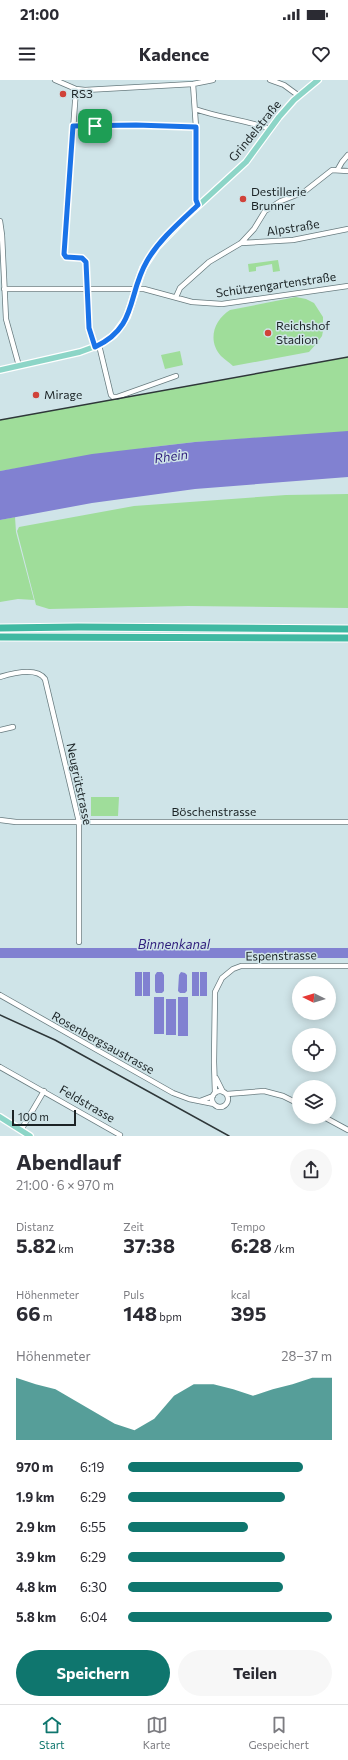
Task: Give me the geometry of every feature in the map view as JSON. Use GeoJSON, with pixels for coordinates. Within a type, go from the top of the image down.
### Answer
{"type":"FeatureCollection","features":[{"type":"Feature","properties":{"kind":"highway"},"geometry":{"type":"LineString","coordinates":[[0,628],[78,627],[348,629]]}},
{"type":"Feature","properties":{"kind":"highway"},"geometry":{"type":"LineString","coordinates":[[0,637],[348,638]]}},
{"type":"Feature","properties":{"kind":"main road","name":"Grindelstraße"},"geometry":{"type":"LineString","coordinates":[[97,346],[114,335],[124,322],[130,310],[143,268],[151,255],[198,205],[246,162],[270,129],[299,96],[318,80]]}},
{"type":"Feature","properties":{"kind":"main road"},"geometry":{"type":"LineString","coordinates":[[0,370],[97,346]]}},
{"type":"Feature","properties":{"kind":"main road"},"geometry":{"type":"LineString","coordinates":[[0,1117],[30,1136]]}},
{"type":"Feature","properties":{"kind":"street"},"geometry":{"type":"LineString","coordinates":[[55,80],[76,89],[85,90],[183,82],[193,84],[212,80]]}},
{"type":"Feature","properties":{"kind":"street"},"geometry":{"type":"LineString","coordinates":[[270,80],[284,85],[299,96]]}},
{"type":"Feature","properties":{"kind":"street"},"geometry":{"type":"LineString","coordinates":[[193,84],[196,127],[196,200],[198,205]]}},
{"type":"Feature","properties":{"kind":"street"},"geometry":{"type":"LineString","coordinates":[[76,89],[64,254],[66,257],[85,259],[89,328],[97,346],[111,395],[113,397],[117,397],[176,376]]}},
{"type":"Feature","properties":{"kind":"street"},"geometry":{"type":"LineString","coordinates":[[195,109],[220,117],[258,124],[270,129]]}},
{"type":"Feature","properties":{"kind":"street"},"geometry":{"type":"LineString","coordinates":[[73,126],[136,125],[196,127]]}},
{"type":"Feature","properties":{"kind":"street"},"geometry":{"type":"LineString","coordinates":[[348,155],[338,170],[348,171]]}},
{"type":"Feature","properties":{"kind":"street","name":"Alpstraße"},"geometry":{"type":"LineString","coordinates":[[176,297],[180,288],[208,262],[242,243],[254,229],[264,211],[282,201],[304,192],[332,170],[338,170]]}},
{"type":"Feature","properties":{"kind":"street"},"geometry":{"type":"LineString","coordinates":[[0,221],[2,235],[2,287],[6,319],[19,366]]}},
{"type":"Feature","properties":{"kind":"street","name":"Alpstraße"},"geometry":{"type":"LineString","coordinates":[[242,243],[304,238],[348,228]]}},
{"type":"Feature","properties":{"kind":"street","name":"Schützengartenstraße"},"geometry":{"type":"LineString","coordinates":[[2,287],[136,289],[210,304],[229,304],[348,286]]}},
{"type":"Feature","properties":{"kind":"street"},"geometry":{"type":"LineString","coordinates":[[0,318],[6,319]]}},
{"type":"Feature","properties":{"kind":"street","name":"Neugrütstrasse"},"geometry":{"type":"LineString","coordinates":[[0,677],[18,673],[37,673],[42,675],[45,679],[80,822],[79,942]]}},
{"type":"Feature","properties":{"kind":"street"},"geometry":{"type":"LineString","coordinates":[[0,730],[13,726]]}},
{"type":"Feature","properties":{"kind":"street","name":"Böschenstrasse"},"geometry":{"type":"LineString","coordinates":[[0,820],[16,822],[348,822]]}},
{"type":"Feature","properties":{"kind":"street","name":"Espenstrasse"},"geometry":{"type":"LineString","coordinates":[[214,1094],[214,998],[217,985],[227,973],[233,969],[248,966],[348,966]]}},
{"type":"Feature","properties":{"kind":"street","name":"Rosenbergsaustrasse"},"geometry":{"type":"LineString","coordinates":[[0,995],[173,1093],[184,1098],[214,1104]]}},
{"type":"Feature","properties":{"kind":"street","name":"Feldstrasse"},"geometry":{"type":"LineString","coordinates":[[0,1067],[120,1135]]}},
{"type":"Feature","properties":{"kind":"street","name":"Espenstrasse"},"geometry":{"type":"LineString","coordinates":[[215,1076],[225,1093]]}},
{"type":"Feature","properties":{"kind":"street","name":"Feldstrasse"},"geometry":{"type":"LineString","coordinates":[[21,1130],[44,1091]]}},
{"type":"Feature","properties":{"kind":"street"},"geometry":{"type":"LineString","coordinates":[[199,1101],[214,1094],[238,1094],[264,1091],[284,1096],[292,1100]]}},
{"type":"Feature","properties":{"kind":"street"},"geometry":{"type":"LineString","coordinates":[[225,1093],[228,1101]]}},
{"type":"Feature","properties":{"kind":"street"},"geometry":{"type":"LineString","coordinates":[[214,1094],[214,1104],[221,1107],[226,1105],[228,1101],[238,1094]]}},
{"type":"Feature","properties":{"kind":"street"},"geometry":{"type":"LineString","coordinates":[[336,1124],[348,1130]]}},
{"type":"Feature","properties":{"kind":"green space"},"geometry":{"type":"Polygon","coordinates":[[[278,260],[280,271],[273,272],[272,264],[256,267],[256,271],[249,272],[248,264],[278,260]]]}},
{"type":"Feature","properties":{"kind":"green space","name":"Reichshof Stadion"},"geometry":{"type":"Polygon","coordinates":[[[296,297],[306,299],[314,303],[323,317],[322,336],[309,352],[233,366],[221,356],[214,343],[213,337],[216,325],[224,314],[230,310],[296,297]]]}},
{"type":"Feature","properties":{"kind":"green space"},"geometry":{"type":"Polygon","coordinates":[[[180,351],[183,365],[165,369],[161,355],[180,351]]]}},
{"type":"Feature","properties":{"kind":"green space"},"geometry":{"type":"Polygon","coordinates":[[[348,357],[348,432],[195,442],[152,447],[0,471],[0,420],[348,357]]]}},
{"type":"Feature","properties":{"kind":"green space"},"geometry":{"type":"Polygon","coordinates":[[[348,494],[348,608],[188,606],[49,609],[36,605],[17,531],[19,527],[134,506],[286,495],[348,494]]]}},
{"type":"Feature","properties":{"kind":"green space"},"geometry":{"type":"Polygon","coordinates":[[[15,517],[16,532],[34,600],[18,599],[0,602],[0,520],[15,517]]]}},
{"type":"Feature","properties":{"kind":"green space"},"geometry":{"type":"Polygon","coordinates":[[[91,797],[119,797],[118,816],[91,816],[91,797]]]}},
{"type":"Feature","properties":{"kind":"water","name":"Rhein"},"geometry":{"type":"Polygon","coordinates":[[[348,431],[348,477],[195,489],[92,503],[0,520],[0,471],[92,454],[195,442],[348,431]]]}},
{"type":"Feature","properties":{"kind":"water"},"geometry":{"type":"Polygon","coordinates":[[[0,948],[348,948],[348,958],[0,958],[0,948]]]}},
{"type":"Feature","properties":{"kind":"water"},"geometry":{"type":"Polygon","coordinates":[[[135,972],[142,972],[142,996],[135,996],[135,972]]]}},
{"type":"Feature","properties":{"kind":"water"},"geometry":{"type":"Polygon","coordinates":[[[143,972],[150,972],[150,996],[143,996],[143,972]]]}},
{"type":"Feature","properties":{"kind":"water"},"geometry":{"type":"Polygon","coordinates":[[[157,972],[162,972],[164,975],[164,991],[162,993],[156,993],[155,991],[155,975],[157,972]]]}},
{"type":"Feature","properties":{"kind":"water"},"geometry":{"type":"Polygon","coordinates":[[[181,972],[187,975],[187,991],[185,993],[180,993],[178,991],[179,975],[181,972]]]}},
{"type":"Feature","properties":{"kind":"water"},"geometry":{"type":"Polygon","coordinates":[[[192,972],[199,972],[199,996],[192,996],[192,972]]]}},
{"type":"Feature","properties":{"kind":"water"},"geometry":{"type":"Polygon","coordinates":[[[200,972],[207,972],[207,996],[200,996],[200,972]]]}},
{"type":"Feature","properties":{"kind":"water"},"geometry":{"type":"Polygon","coordinates":[[[154,997],[164,997],[164,1034],[154,1034],[154,997]]]}},
{"type":"Feature","properties":{"kind":"water"},"geometry":{"type":"Polygon","coordinates":[[[178,997],[188,997],[188,1036],[178,1036],[178,997]]]}},
{"type":"Feature","properties":{"kind":"water"},"geometry":{"type":"Polygon","coordinates":[[[166,999],[176,999],[176,1035],[166,1035],[166,999]]]}},
{"type":"Feature","properties":{"kind":"railway"},"geometry":{"type":"LineString","coordinates":[[0,420],[348,357]]}},
{"type":"Feature","properties":{"kind":"railway"},"geometry":{"type":"LineString","coordinates":[[0,1015],[55,1040],[229,1136]]}},
{"type":"Feature","properties":{"kind":"place","name":"RS3"},"geometry":{"type":"Point","coordinates":[63,94]}},
{"type":"Feature","properties":{"kind":"place","name":"Destillerie Brunner"},"geometry":{"type":"Point","coordinates":[243,199]}},
{"type":"Feature","properties":{"kind":"place","name":"Reichshof Stadion"},"geometry":{"type":"Point","coordinates":[268,333]}},
{"type":"Feature","properties":{"kind":"place","name":"Mirage"},"geometry":{"type":"Point","coordinates":[36,395]}},
{"type":"Feature","properties":{"kind":"route"},"geometry":{"type":"LineString","coordinates":[[136,125],[196,127],[196,200],[198,205],[162,242],[147,260],[140,276],[130,310],[120,328],[114,335],[95,347],[89,328],[85,259],[69,258],[64,254],[73,126],[95,126],[136,125]]}},
{"type":"Feature","properties":{"kind":"water label","name":"Binnenkanal"},"geometry":{"type":"Point","coordinates":[174,944]}}]}
